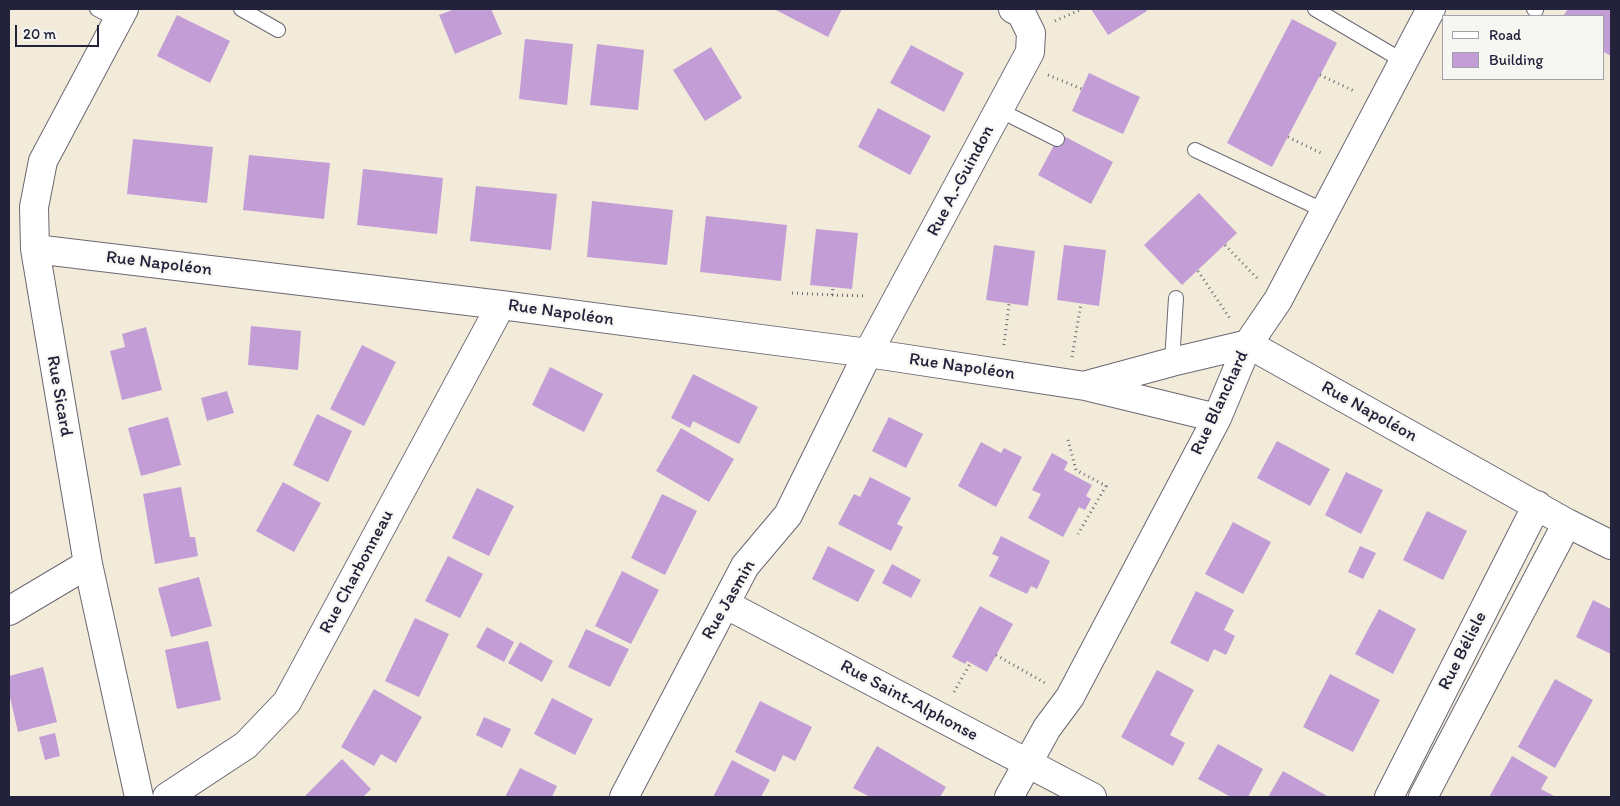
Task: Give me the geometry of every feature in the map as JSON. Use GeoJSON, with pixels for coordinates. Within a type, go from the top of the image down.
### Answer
{"type":"FeatureCollection","features":[{"type":"Feature","properties":{"kind":"street","name":"Rue A.-Guindon"},"geometry":{"type":"LineString","coordinates":[[868,353],[1030,52],[1031,33],[1020,12],[1016,9]]}},
{"type":"Feature","properties":{"kind":"street","name":"Rue Blanchard"},"geometry":{"type":"LineString","coordinates":[[1009,797],[1047,728],[1070,697],[1217,418],[1248,344],[1278,300],[1431,9]]}},
{"type":"Feature","properties":{"kind":"street","name":"Rue Sicard"},"geometry":{"type":"LineString","coordinates":[[113,13],[43,161],[34,207],[35,249],[88,564],[139,797]]}},
{"type":"Feature","properties":{"kind":"street","name":"Rue Napoléon"},"geometry":{"type":"LineString","coordinates":[[35,249],[501,305],[868,353],[1077,384],[1217,418]]}},
{"type":"Feature","properties":{"kind":"street","name":"Rue Charbonneau"},"geometry":{"type":"LineString","coordinates":[[167,797],[246,745],[287,702],[501,305]]}},
{"type":"Feature","properties":{"kind":"street","name":"Rue Napoléon"},"geometry":{"type":"LineString","coordinates":[[1077,384],[1248,344],[1566,523],[1611,545]]}},
{"type":"Feature","properties":{"kind":"street","name":"Rue Jasmin"},"geometry":{"type":"LineString","coordinates":[[624,797],[745,566],[788,515],[868,353]]}},
{"type":"Feature","properties":{"kind":"street","name":"Rue Bélisle"},"geometry":{"type":"LineString","coordinates":[[1389,797],[1537,505]]}},
{"type":"Feature","properties":{"kind":"street","name":"Rue Bélisle"},"geometry":{"type":"LineString","coordinates":[[1422,797],[1566,523]]}},
{"type":"Feature","properties":{"kind":"street"},"geometry":{"type":"LineString","coordinates":[[9,611],[88,564]]}},
{"type":"Feature","properties":{"kind":"street","name":"Rue Saint-Alphonse"},"geometry":{"type":"LineString","coordinates":[[725,604],[1092,797]]}},
{"type":"Feature","properties":{"kind":"lane"},"geometry":{"type":"LineString","coordinates":[[241,9],[278,30]]}},
{"type":"Feature","properties":{"kind":"lane"},"geometry":{"type":"LineString","coordinates":[[1315,9],[1403,61]]}},
{"type":"Feature","properties":{"kind":"lane"},"geometry":{"type":"LineString","coordinates":[[1000,110],[1057,139]]}},
{"type":"Feature","properties":{"kind":"lane"},"geometry":{"type":"LineString","coordinates":[[1195,150],[1325,211]]}},
{"type":"Feature","properties":{"kind":"lane"},"geometry":{"type":"LineString","coordinates":[[1172,362],[1176,298]]}},
{"type":"Feature","properties":{"kind":"path"},"geometry":{"type":"LineString","coordinates":[[1023,66],[1082,89]]}},
{"type":"Feature","properties":{"kind":"path"},"geometry":{"type":"LineString","coordinates":[[1320,75],[1381,103]]}},
{"type":"Feature","properties":{"kind":"path"},"geometry":{"type":"LineString","coordinates":[[1288,137],[1348,167]]}},
{"type":"Feature","properties":{"kind":"path"},"geometry":{"type":"LineString","coordinates":[[1225,245],[1278,300]]}},
{"type":"Feature","properties":{"kind":"path"},"geometry":{"type":"LineString","coordinates":[[1198,271],[1248,344]]}},
{"type":"Feature","properties":{"kind":"path"},"geometry":{"type":"LineString","coordinates":[[792,293],[832,295],[833,288]]}},
{"type":"Feature","properties":{"kind":"path"},"geometry":{"type":"LineString","coordinates":[[1077,384],[1080,303]]}},
{"type":"Feature","properties":{"kind":"path"},"geometry":{"type":"LineString","coordinates":[[1000,373],[1009,304]]}},
{"type":"Feature","properties":{"kind":"path"},"geometry":{"type":"LineString","coordinates":[[1068,440],[1076,470],[1106,486],[1078,534]]}},
{"type":"Feature","properties":{"kind":"path"},"geometry":{"type":"LineString","coordinates":[[996,655],[1070,697]]}},
{"type":"Feature","properties":{"kind":"path"},"geometry":{"type":"LineString","coordinates":[[940,717],[971,662]]}},
{"type":"Feature","properties":{"kind":"building"},"geometry":{"type":"Polygon","coordinates":[[[455,9],[491,9],[502,34],[455,54],[439,15],[455,9]]]}},
{"type":"Feature","properties":{"kind":"building"},"geometry":{"type":"Polygon","coordinates":[[[774,9],[842,9],[828,37],[774,9]]]}},
{"type":"Feature","properties":{"kind":"building"},"geometry":{"type":"Polygon","coordinates":[[[1091,9],[1145,9],[1147,11],[1108,35],[1091,9]]]}},
{"type":"Feature","properties":{"kind":"building"},"geometry":{"type":"Polygon","coordinates":[[[1568,9],[1611,9],[1611,56],[1605,53],[1605,15],[1564,15],[1568,9]]]}},
{"type":"Feature","properties":{"kind":"building"},"geometry":{"type":"Polygon","coordinates":[[[177,15],[230,41],[210,83],[157,56],[177,15]]]}},
{"type":"Feature","properties":{"kind":"building"},"geometry":{"type":"Polygon","coordinates":[[[1292,19],[1337,43],[1272,167],[1227,143],[1292,19]]]}},
{"type":"Feature","properties":{"kind":"building"},"geometry":{"type":"Polygon","coordinates":[[[525,39],[573,44],[567,105],[519,99],[525,39]]]}},
{"type":"Feature","properties":{"kind":"building"},"geometry":{"type":"Polygon","coordinates":[[[597,44],[644,50],[638,110],[590,105],[597,44]]]}},
{"type":"Feature","properties":{"kind":"building"},"geometry":{"type":"Polygon","coordinates":[[[911,45],[964,73],[944,112],[890,83],[911,45]]]}},
{"type":"Feature","properties":{"kind":"building"},"geometry":{"type":"Polygon","coordinates":[[[711,47],[742,98],[705,121],[673,70],[711,47]]]}},
{"type":"Feature","properties":{"kind":"building"},"geometry":{"type":"Polygon","coordinates":[[[1089,73],[1140,97],[1123,134],[1072,111],[1089,73]]]}},
{"type":"Feature","properties":{"kind":"building"},"geometry":{"type":"Polygon","coordinates":[[[878,108],[931,136],[910,175],[858,147],[878,108]]]}},
{"type":"Feature","properties":{"kind":"building"},"geometry":{"type":"Polygon","coordinates":[[[1060,134],[1113,162],[1091,204],[1038,175],[1060,134]]]}},
{"type":"Feature","properties":{"kind":"building"},"geometry":{"type":"Polygon","coordinates":[[[133,139],[213,147],[207,203],[127,194],[133,139]]]}},
{"type":"Feature","properties":{"kind":"building"},"geometry":{"type":"Polygon","coordinates":[[[249,155],[330,163],[324,219],[243,210],[249,155]]]}},
{"type":"Feature","properties":{"kind":"building"},"geometry":{"type":"Polygon","coordinates":[[[363,169],[443,178],[437,234],[357,225],[363,169]]]}},
{"type":"Feature","properties":{"kind":"building"},"geometry":{"type":"Polygon","coordinates":[[[476,186],[557,194],[551,250],[470,241],[476,186]]]}},
{"type":"Feature","properties":{"kind":"building"},"geometry":{"type":"Polygon","coordinates":[[[1199,193],[1237,233],[1182,285],[1144,245],[1199,193]]]}},
{"type":"Feature","properties":{"kind":"building"},"geometry":{"type":"Polygon","coordinates":[[[592,201],[673,210],[667,265],[587,257],[592,201]]]}},
{"type":"Feature","properties":{"kind":"building"},"geometry":{"type":"Polygon","coordinates":[[[706,216],[787,225],[781,281],[700,272],[706,216]]]}},
{"type":"Feature","properties":{"kind":"building"},"geometry":{"type":"Polygon","coordinates":[[[816,229],[858,233],[852,289],[810,285],[816,229]]]}},
{"type":"Feature","properties":{"kind":"building"},"geometry":{"type":"Polygon","coordinates":[[[994,245],[1035,251],[1028,306],[986,300],[994,245]]]}},
{"type":"Feature","properties":{"kind":"building"},"geometry":{"type":"Polygon","coordinates":[[[1064,245],[1106,250],[1099,306],[1057,300],[1064,245]]]}},
{"type":"Feature","properties":{"kind":"building"},"geometry":{"type":"Polygon","coordinates":[[[251,326],[301,331],[298,370],[248,365],[251,326]]]}},
{"type":"Feature","properties":{"kind":"building"},"geometry":{"type":"Polygon","coordinates":[[[146,327],[162,390],[122,400],[110,351],[125,347],[122,334],[146,327]]]}},
{"type":"Feature","properties":{"kind":"building"},"geometry":{"type":"Polygon","coordinates":[[[362,345],[396,362],[364,426],[330,409],[362,345]]]}},
{"type":"Feature","properties":{"kind":"building"},"geometry":{"type":"Polygon","coordinates":[[[550,367],[603,394],[584,432],[532,405],[550,367]]]}},
{"type":"Feature","properties":{"kind":"building"},"geometry":{"type":"Polygon","coordinates":[[[693,374],[758,407],[739,444],[693,421],[690,428],[671,418],[693,374]]]}},
{"type":"Feature","properties":{"kind":"building"},"geometry":{"type":"Polygon","coordinates":[[[227,391],[234,413],[207,421],[201,398],[227,391]]]}},
{"type":"Feature","properties":{"kind":"building"},"geometry":{"type":"Polygon","coordinates":[[[317,414],[352,431],[328,482],[293,465],[317,414]]]}},
{"type":"Feature","properties":{"kind":"building"},"geometry":{"type":"Polygon","coordinates":[[[168,417],[181,465],[141,476],[128,428],[168,417]]]}},
{"type":"Feature","properties":{"kind":"building"},"geometry":{"type":"Polygon","coordinates":[[[889,417],[923,434],[906,468],[872,451],[889,417]]]}},
{"type":"Feature","properties":{"kind":"building"},"geometry":{"type":"Polygon","coordinates":[[[681,428],[734,459],[709,502],[656,471],[681,428]]]}},
{"type":"Feature","properties":{"kind":"building"},"geometry":{"type":"Polygon","coordinates":[[[1277,441],[1330,469],[1310,506],[1257,478],[1277,441]]]}},
{"type":"Feature","properties":{"kind":"building"},"geometry":{"type":"Polygon","coordinates":[[[981,442],[1001,453],[1004,448],[1022,457],[996,507],[958,486],[981,442]]]}},
{"type":"Feature","properties":{"kind":"building"},"geometry":{"type":"Polygon","coordinates":[[[1052,453],[1068,462],[1064,470],[1092,485],[1086,496],[1091,499],[1085,510],[1079,507],[1063,537],[1028,518],[1041,494],[1032,490],[1052,453]]]}},
{"type":"Feature","properties":{"kind":"building"},"geometry":{"type":"Polygon","coordinates":[[[1346,472],[1383,490],[1361,534],[1325,515],[1346,472]]]}},
{"type":"Feature","properties":{"kind":"building"},"geometry":{"type":"Polygon","coordinates":[[[870,477],[911,498],[897,524],[903,527],[891,551],[838,524],[854,494],[860,497],[870,477]]]}},
{"type":"Feature","properties":{"kind":"building"},"geometry":{"type":"Polygon","coordinates":[[[283,482],[321,503],[294,552],[256,531],[283,482]]]}},
{"type":"Feature","properties":{"kind":"building"},"geometry":{"type":"Polygon","coordinates":[[[181,487],[190,537],[195,537],[198,556],[155,564],[143,494],[181,487]]]}},
{"type":"Feature","properties":{"kind":"building"},"geometry":{"type":"Polygon","coordinates":[[[477,488],[514,506],[489,556],[452,538],[477,488]]]}},
{"type":"Feature","properties":{"kind":"building"},"geometry":{"type":"Polygon","coordinates":[[[662,494],[697,511],[665,575],[631,558],[662,494]]]}},
{"type":"Feature","properties":{"kind":"building"},"geometry":{"type":"Polygon","coordinates":[[[1427,511],[1467,531],[1443,580],[1403,560],[1427,511]]]}},
{"type":"Feature","properties":{"kind":"building"},"geometry":{"type":"Polygon","coordinates":[[[1233,522],[1271,542],[1243,594],[1205,574],[1233,522]]]}},
{"type":"Feature","properties":{"kind":"building"},"geometry":{"type":"Polygon","coordinates":[[[1001,536],[1050,561],[1037,589],[1031,586],[1027,594],[989,576],[999,557],[992,554],[1001,536]]]}},
{"type":"Feature","properties":{"kind":"building"},"geometry":{"type":"Polygon","coordinates":[[[828,546],[875,570],[858,602],[812,579],[828,546]]]}},
{"type":"Feature","properties":{"kind":"building"},"geometry":{"type":"Polygon","coordinates":[[[1360,546],[1376,553],[1363,579],[1348,572],[1360,546]]]}},
{"type":"Feature","properties":{"kind":"building"},"geometry":{"type":"Polygon","coordinates":[[[448,556],[483,574],[460,618],[425,601],[448,556]]]}},
{"type":"Feature","properties":{"kind":"building"},"geometry":{"type":"Polygon","coordinates":[[[892,564],[921,580],[911,598],[882,583],[892,564]]]}},
{"type":"Feature","properties":{"kind":"building"},"geometry":{"type":"Polygon","coordinates":[[[622,571],[659,590],[631,644],[595,626],[622,571]]]}},
{"type":"Feature","properties":{"kind":"building"},"geometry":{"type":"Polygon","coordinates":[[[199,577],[212,626],[171,637],[158,588],[199,577]]]}},
{"type":"Feature","properties":{"kind":"building"},"geometry":{"type":"Polygon","coordinates":[[[1196,591],[1234,610],[1224,630],[1235,636],[1226,655],[1214,649],[1208,662],[1170,643],[1196,591]]]}},
{"type":"Feature","properties":{"kind":"building"},"geometry":{"type":"Polygon","coordinates":[[[1593,600],[1611,609],[1611,654],[1576,637],[1593,600]]]}},
{"type":"Feature","properties":{"kind":"building"},"geometry":{"type":"Polygon","coordinates":[[[980,606],[1013,624],[987,672],[967,661],[965,664],[952,657],[980,606]]]}},
{"type":"Feature","properties":{"kind":"building"},"geometry":{"type":"Polygon","coordinates":[[[1379,609],[1416,629],[1393,674],[1355,654],[1379,609]]]}},
{"type":"Feature","properties":{"kind":"building"},"geometry":{"type":"Polygon","coordinates":[[[415,618],[449,634],[419,697],[385,681],[415,618]]]}},
{"type":"Feature","properties":{"kind":"building"},"geometry":{"type":"Polygon","coordinates":[[[487,627],[514,642],[504,662],[476,647],[487,627]]]}},
{"type":"Feature","properties":{"kind":"building"},"geometry":{"type":"Polygon","coordinates":[[[586,629],[629,649],[610,687],[568,667],[586,629]]]}},
{"type":"Feature","properties":{"kind":"building"},"geometry":{"type":"Polygon","coordinates":[[[208,641],[221,700],[177,709],[165,650],[208,641]]]}},
{"type":"Feature","properties":{"kind":"building"},"geometry":{"type":"Polygon","coordinates":[[[520,642],[553,661],[542,682],[508,663],[520,642]]]}},
{"type":"Feature","properties":{"kind":"building"},"geometry":{"type":"Polygon","coordinates":[[[43,667],[57,722],[18,732],[9,693],[9,676],[43,667]]]}},
{"type":"Feature","properties":{"kind":"building"},"geometry":{"type":"Polygon","coordinates":[[[1157,670],[1194,690],[1170,735],[1185,743],[1173,766],[1121,737],[1157,670]]]}},
{"type":"Feature","properties":{"kind":"building"},"geometry":{"type":"Polygon","coordinates":[[[1330,674],[1380,700],[1353,752],[1303,727],[1330,674]]]}},
{"type":"Feature","properties":{"kind":"building"},"geometry":{"type":"Polygon","coordinates":[[[1555,679],[1593,700],[1555,768],[1518,747],[1555,679]]]}},
{"type":"Feature","properties":{"kind":"building"},"geometry":{"type":"Polygon","coordinates":[[[374,689],[422,717],[396,763],[381,754],[374,766],[341,747],[374,689]]]}},
{"type":"Feature","properties":{"kind":"building"},"geometry":{"type":"Polygon","coordinates":[[[552,698],[593,719],[575,755],[534,734],[552,698]]]}},
{"type":"Feature","properties":{"kind":"building"},"geometry":{"type":"Polygon","coordinates":[[[760,701],[812,727],[795,761],[783,755],[775,772],[735,752],[760,701]]]}},
{"type":"Feature","properties":{"kind":"building"},"geometry":{"type":"Polygon","coordinates":[[[484,717],[511,729],[502,748],[476,735],[484,717]]]}},
{"type":"Feature","properties":{"kind":"building"},"geometry":{"type":"Polygon","coordinates":[[[55,733],[60,756],[45,760],[39,737],[55,733]]]}},
{"type":"Feature","properties":{"kind":"building"},"geometry":{"type":"Polygon","coordinates":[[[1218,744],[1263,769],[1248,797],[1231,797],[1198,779],[1218,744]]]}},
{"type":"Feature","properties":{"kind":"building"},"geometry":{"type":"Polygon","coordinates":[[[877,746],[946,787],[940,797],[870,797],[853,788],[877,746]]]}},
{"type":"Feature","properties":{"kind":"building"},"geometry":{"type":"Polygon","coordinates":[[[1512,756],[1548,777],[1541,789],[1556,797],[1489,797],[1512,756]]]}},
{"type":"Feature","properties":{"kind":"building"},"geometry":{"type":"Polygon","coordinates":[[[342,759],[371,789],[363,797],[304,797],[342,759]]]}},
{"type":"Feature","properties":{"kind":"building"},"geometry":{"type":"Polygon","coordinates":[[[732,760],[770,780],[761,797],[713,797],[732,760]]]}},
{"type":"Feature","properties":{"kind":"building"},"geometry":{"type":"Polygon","coordinates":[[[520,768],[557,786],[552,797],[505,797],[520,768]]]}},
{"type":"Feature","properties":{"kind":"building"},"geometry":{"type":"Polygon","coordinates":[[[1283,771],[1329,797],[1268,797],[1283,771]]]}}]}
